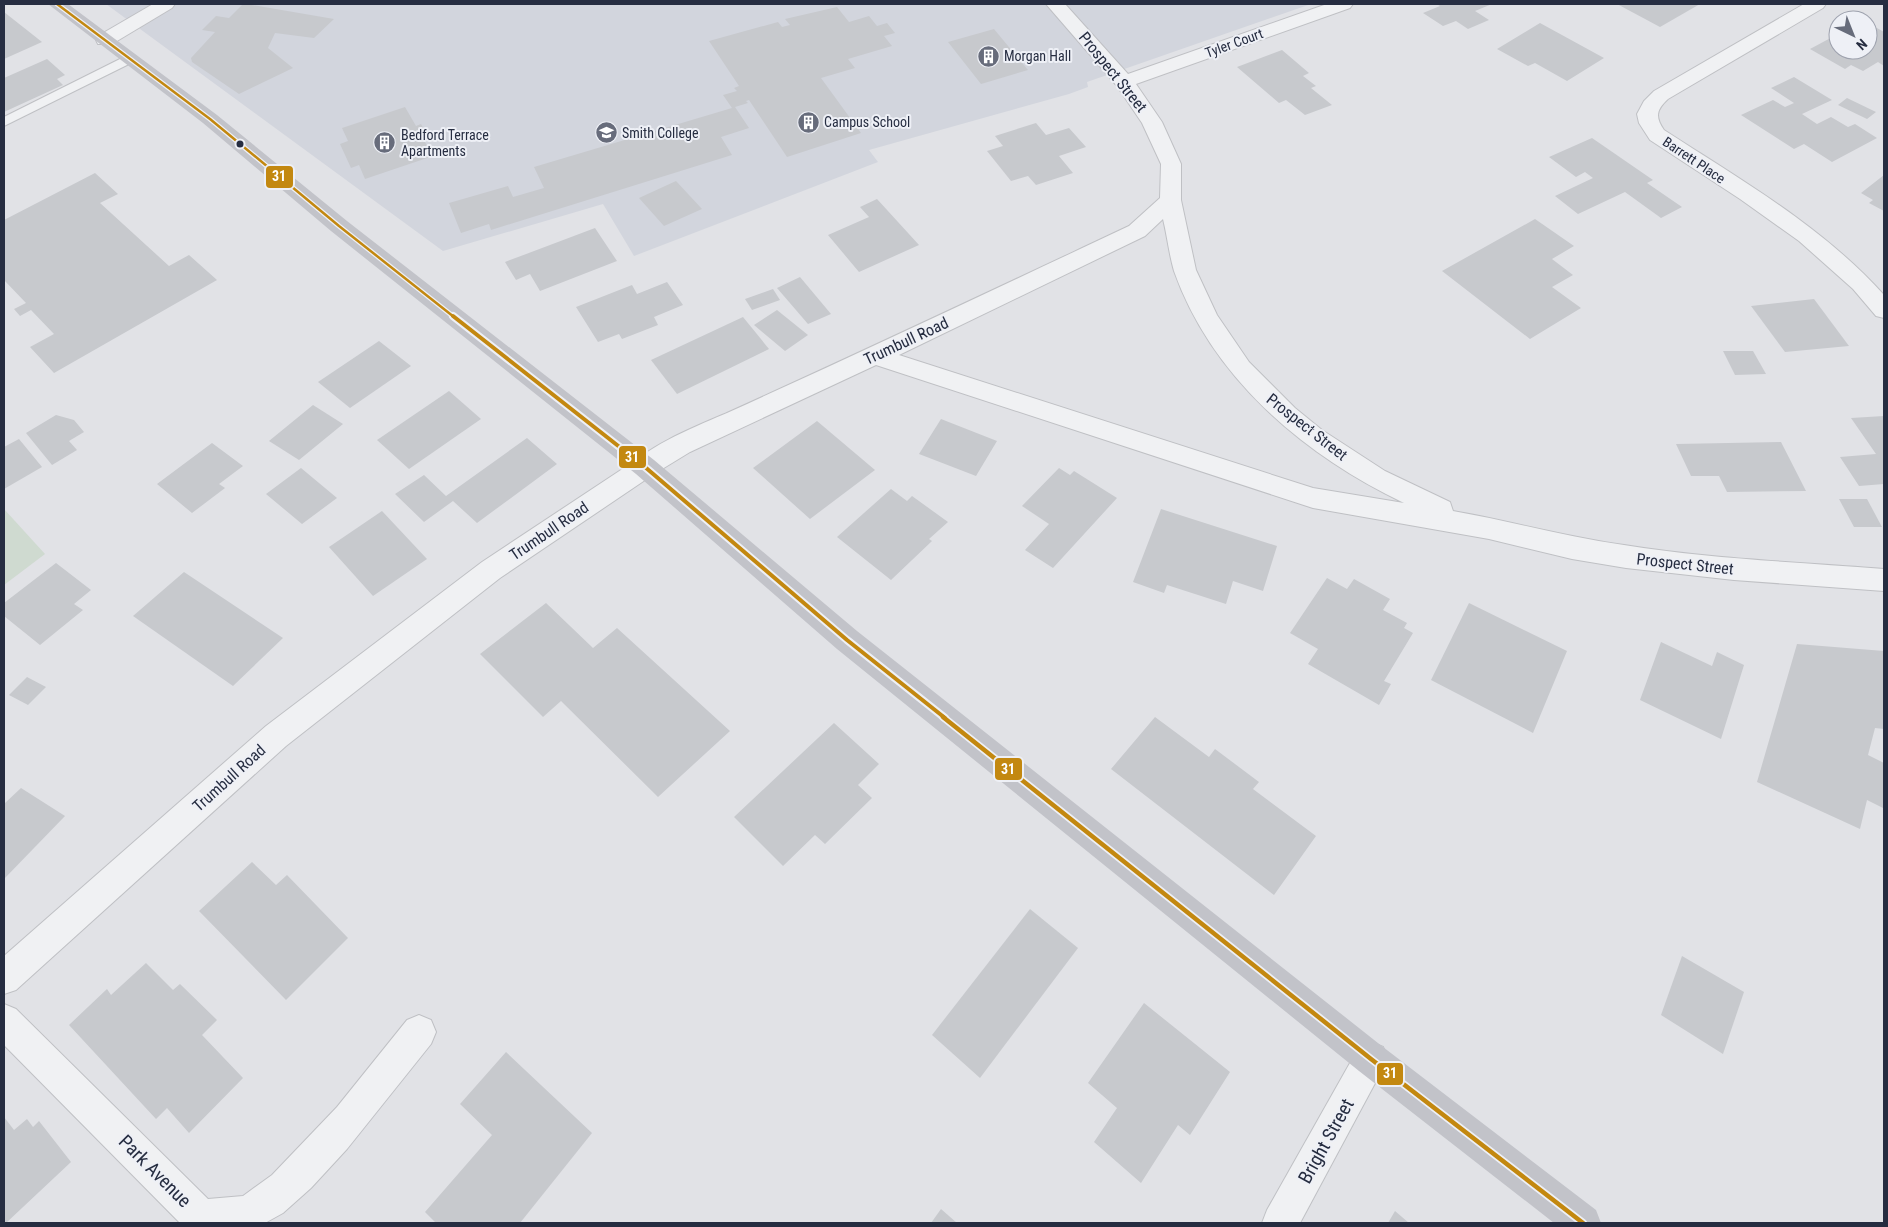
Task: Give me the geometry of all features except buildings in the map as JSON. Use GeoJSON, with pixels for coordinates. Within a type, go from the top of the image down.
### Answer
{"type":"FeatureCollection","features":[{"type":"Feature","properties":{"kind":"main road"},"geometry":{"type":"LineString","coordinates":[[57,4],[210,119],[339,226],[645,467],[847,640],[1371,1059],[1583,1223]]}},
{"type":"Feature","properties":{"kind":"street"},"geometry":{"type":"LineString","coordinates":[[105,40],[166,4]]}},
{"type":"Feature","properties":{"kind":"street","name":"Prospect Street"},"geometry":{"type":"LineString","coordinates":[[1055,4],[1124,82],[1152,122],[1171,164],[1170,200],[1179,247],[1196,294],[1223,343],[1262,392],[1313,437],[1376,478],[1412,496],[1489,528]]}},
{"type":"Feature","properties":{"kind":"street","name":"Tyler Court"},"geometry":{"type":"LineString","coordinates":[[1124,82],[1344,4]]}},
{"type":"Feature","properties":{"kind":"street","name":"Barrett Place"},"geometry":{"type":"LineString","coordinates":[[1817,4],[1661,95],[1650,104],[1646,113],[1647,122],[1656,135],[1782,219],[1826,252],[1862,284],[1884,310]]}},
{"type":"Feature","properties":{"kind":"street","name":"Trumbull Road"},"geometry":{"type":"LineString","coordinates":[[4,978],[284,730],[491,570],[645,467],[681,445],[875,356],[1137,231],[1170,200]]}},
{"type":"Feature","properties":{"kind":"street","name":"Prospect Street"},"geometry":{"type":"LineString","coordinates":[[875,356],[1314,498],[1489,528],[1572,548],[1626,557],[1734,569],[1884,580]]}},
{"type":"Feature","properties":{"kind":"street","name":"Park Avenue"},"geometry":{"type":"LineString","coordinates":[[4,1021],[201,1218],[247,1213],[270,1199],[292,1181],[351,1119],[419,1032]]}},
{"type":"Feature","properties":{"kind":"street","name":"Bright Street"},"geometry":{"type":"LineString","coordinates":[[1280,1223],[1371,1059]]}},
{"type":"Feature","properties":{"kind":"lane"},"geometry":{"type":"LineString","coordinates":[[4,122],[130,58]]}},
{"type":"Feature","properties":{"kind":"shaded area","name":"Smith College"},"geometry":{"type":"Polygon","coordinates":[[[106,4],[1311,4],[1087,82],[1088,87],[1069,94],[869,150],[878,162],[634,256],[603,204],[443,251],[106,4]]]}},
{"type":"Feature","properties":{"kind":"shaded area"},"geometry":{"type":"Polygon","coordinates":[[[4,509],[45,554],[4,585],[4,509]]]}},
{"type":"Feature","properties":{"kind":"transit line","name":"31"},"geometry":{"type":"LineString","coordinates":[[57,4],[210,119],[339,226],[645,467],[847,640],[1371,1059],[1583,1223]]}},
{"type":"Feature","properties":{"kind":"place","name":"Morgan Hall"},"geometry":{"type":"Point","coordinates":[988,56]}},
{"type":"Feature","properties":{"kind":"place","name":"Campus School"},"geometry":{"type":"Point","coordinates":[808,122]}},
{"type":"Feature","properties":{"kind":"place","name":"Smith College"},"geometry":{"type":"Point","coordinates":[606,133]}},
{"type":"Feature","properties":{"kind":"place","name":"Bedford Terrace Apartments"},"geometry":{"type":"Point","coordinates":[385,143]}}]}
